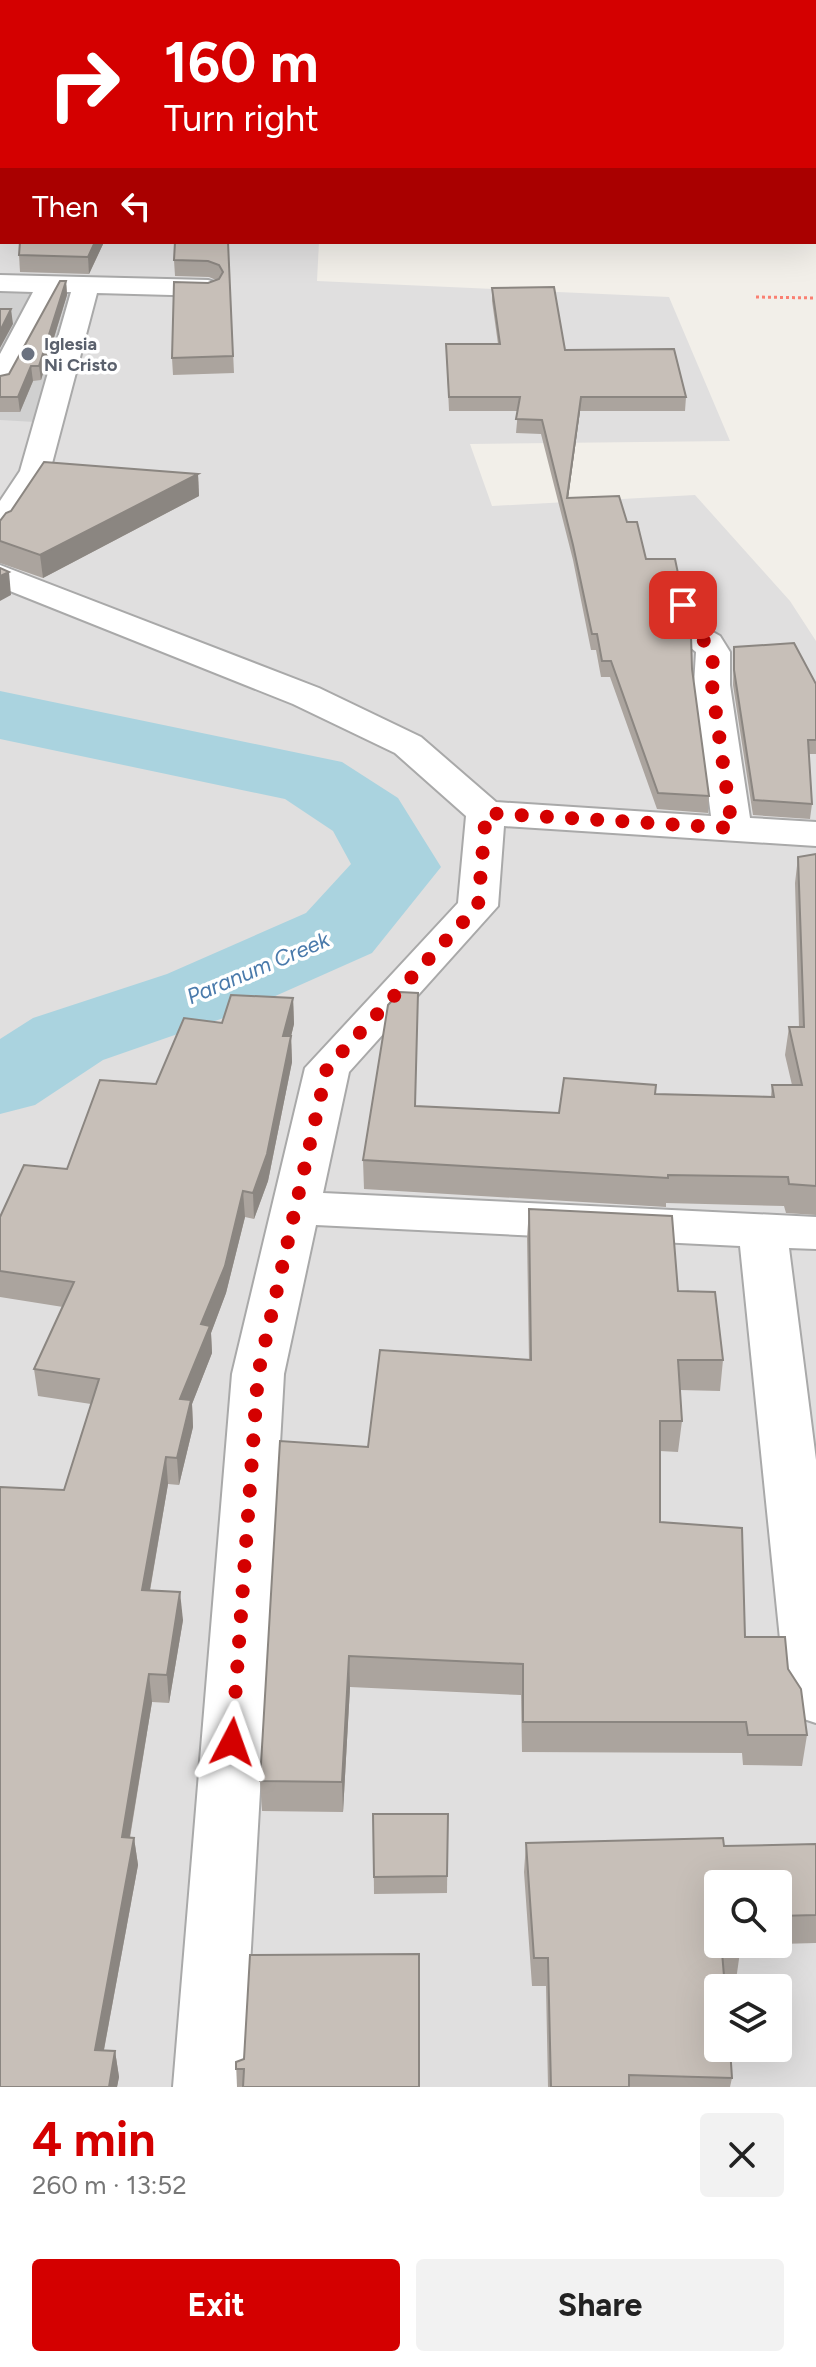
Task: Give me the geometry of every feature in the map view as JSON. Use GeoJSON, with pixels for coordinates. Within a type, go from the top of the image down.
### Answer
{"type":"FeatureCollection","features":[{"type":"Feature","properties":{"kind":"street"},"geometry":{"type":"LineString","coordinates":[[0,283],[208,288]]}},
{"type":"Feature","properties":{"kind":"street"},"geometry":{"type":"LineString","coordinates":[[0,380],[50,284]]}},
{"type":"Feature","properties":{"kind":"street"},"geometry":{"type":"LineString","coordinates":[[0,525],[35,471],[86,284]]}},
{"type":"Feature","properties":{"kind":"street"},"geometry":{"type":"LineString","coordinates":[[0,575],[306,696],[408,745],[486,813],[816,834]]}},
{"type":"Feature","properties":{"kind":"street"},"geometry":{"type":"LineString","coordinates":[[683,605],[688,632],[708,643],[713,652],[712,685],[732,828]]}},
{"type":"Feature","properties":{"kind":"street"},"geometry":{"type":"LineString","coordinates":[[208,2087],[258,1374],[327,1068],[478,906],[486,813]]}},
{"type":"Feature","properties":{"kind":"street"},"geometry":{"type":"LineString","coordinates":[[296,1208],[816,1233]]}},
{"type":"Feature","properties":{"kind":"street"},"geometry":{"type":"LineString","coordinates":[[763,1231],[816,1698]]}},
{"type":"Feature","properties":{"kind":"path"},"geometry":{"type":"LineString","coordinates":[[756,297],[816,298]]}},
{"type":"Feature","properties":{"kind":"shaded area"},"geometry":{"type":"Polygon","coordinates":[[[0,244],[319,244],[317,281],[669,297],[730,441],[470,444],[492,506],[695,495],[790,601],[816,641],[816,2087],[0,2087],[0,244]]]}},
{"type":"Feature","properties":{"kind":"shaded area","name":"Iglesia Ni Cristo"},"geometry":{"type":"Polygon","coordinates":[[[0,287],[76,288],[35,422],[0,420],[0,287]]]}},
{"type":"Feature","properties":{"kind":"building"},"geometry":{"type":"Polygon","coordinates":[[[20,244],[94,244],[88,257],[19,255],[20,244]]]}},
{"type":"Feature","properties":{"kind":"building"},"geometry":{"type":"Polygon","coordinates":[[[175,244],[228,244],[233,356],[172,358],[174,282],[208,283],[219,279],[223,272],[219,265],[208,261],[174,260],[175,244]]]}},
{"type":"Feature","properties":{"kind":"building"},"geometry":{"type":"Polygon","coordinates":[[[60,281],[66,281],[39,366],[31,366],[18,397],[0,397],[0,376],[9,374],[60,281]]]}},
{"type":"Feature","properties":{"kind":"building"},"geometry":{"type":"Polygon","coordinates":[[[554,287],[565,350],[674,349],[686,397],[581,397],[567,498],[619,496],[627,522],[637,522],[646,559],[675,559],[679,578],[670,581],[664,590],[670,616],[691,635],[692,669],[709,796],[658,793],[611,661],[602,661],[597,634],[592,634],[542,420],[516,419],[520,397],[449,397],[446,344],[500,344],[492,288],[554,287]]]}},
{"type":"Feature","properties":{"kind":"building"},"geometry":{"type":"Polygon","coordinates":[[[0,309],[11,309],[0,331],[0,309]]]}},
{"type":"Feature","properties":{"kind":"building"},"geometry":{"type":"Polygon","coordinates":[[[44,462],[198,474],[40,555],[0,541],[0,521],[11,511],[44,462]]]}},
{"type":"Feature","properties":{"kind":"building"},"geometry":{"type":"Polygon","coordinates":[[[794,643],[816,684],[816,740],[808,740],[812,804],[754,800],[734,670],[734,647],[794,643]]]}},
{"type":"Feature","properties":{"kind":"building"},"geometry":{"type":"Polygon","coordinates":[[[816,854],[816,1186],[789,1184],[788,1177],[668,1175],[668,1178],[363,1160],[388,1005],[400,992],[418,993],[415,1106],[559,1113],[564,1078],[656,1085],[655,1094],[774,1097],[772,1085],[802,1085],[789,1027],[804,1027],[798,857],[816,854]]]}},
{"type":"Feature","properties":{"kind":"building"},"geometry":{"type":"Polygon","coordinates":[[[231,995],[293,998],[283,1036],[291,1036],[267,1154],[253,1193],[243,1191],[225,1266],[201,1324],[210,1326],[180,1399],[191,1400],[177,1458],[166,1457],[142,1590],[180,1592],[167,1675],[149,1674],[122,1837],[134,1838],[95,2050],[115,2051],[109,2087],[0,2087],[0,1487],[64,1490],[99,1379],[34,1369],[74,1282],[0,1271],[0,1217],[24,1165],[67,1169],[100,1080],[156,1084],[184,1018],[222,1023],[231,995]]]}},
{"type":"Feature","properties":{"kind":"building"},"geometry":{"type":"Polygon","coordinates":[[[529,1209],[672,1216],[678,1291],[715,1292],[723,1360],[678,1360],[682,1421],[660,1421],[660,1522],[742,1528],[745,1637],[785,1637],[788,1669],[801,1689],[807,1735],[748,1735],[746,1722],[523,1722],[523,1664],[349,1656],[342,1782],[260,1781],[280,1441],[368,1447],[380,1350],[531,1360],[529,1209]]]}},
{"type":"Feature","properties":{"kind":"building"},"geometry":{"type":"Polygon","coordinates":[[[373,1814],[448,1814],[447,1876],[374,1877],[373,1814]]]}},
{"type":"Feature","properties":{"kind":"building"},"geometry":{"type":"Polygon","coordinates":[[[723,1838],[724,1846],[816,1844],[816,1915],[792,1916],[792,1870],[704,1870],[704,1958],[722,1958],[724,1974],[704,1974],[704,2062],[731,2062],[732,2078],[629,2075],[629,2087],[551,2087],[548,1958],[534,1958],[526,1843],[723,1838]]]}},
{"type":"Feature","properties":{"kind":"building"},"geometry":{"type":"Polygon","coordinates":[[[419,1954],[419,2087],[243,2087],[244,2069],[236,2069],[236,2062],[244,2059],[250,1955],[419,1954]]]}},
{"type":"Feature","properties":{"kind":"waterway","name":"Paranum Creek"},"geometry":{"type":"LineString","coordinates":[[0,715],[312,780],[368,816],[397,867],[339,933],[201,994],[68,1039],[0,1083]]}},
{"type":"Feature","properties":{"kind":"place","name":"Iglesia Ni Cristo"},"geometry":{"type":"Point","coordinates":[28,354]}},
{"type":"Feature","properties":{"kind":"route"},"geometry":{"type":"LineString","coordinates":[[232,1742],[258,1374],[327,1068],[478,906],[486,813],[732,828],[712,685],[713,652],[708,643],[688,632],[683,605]]}}]}
